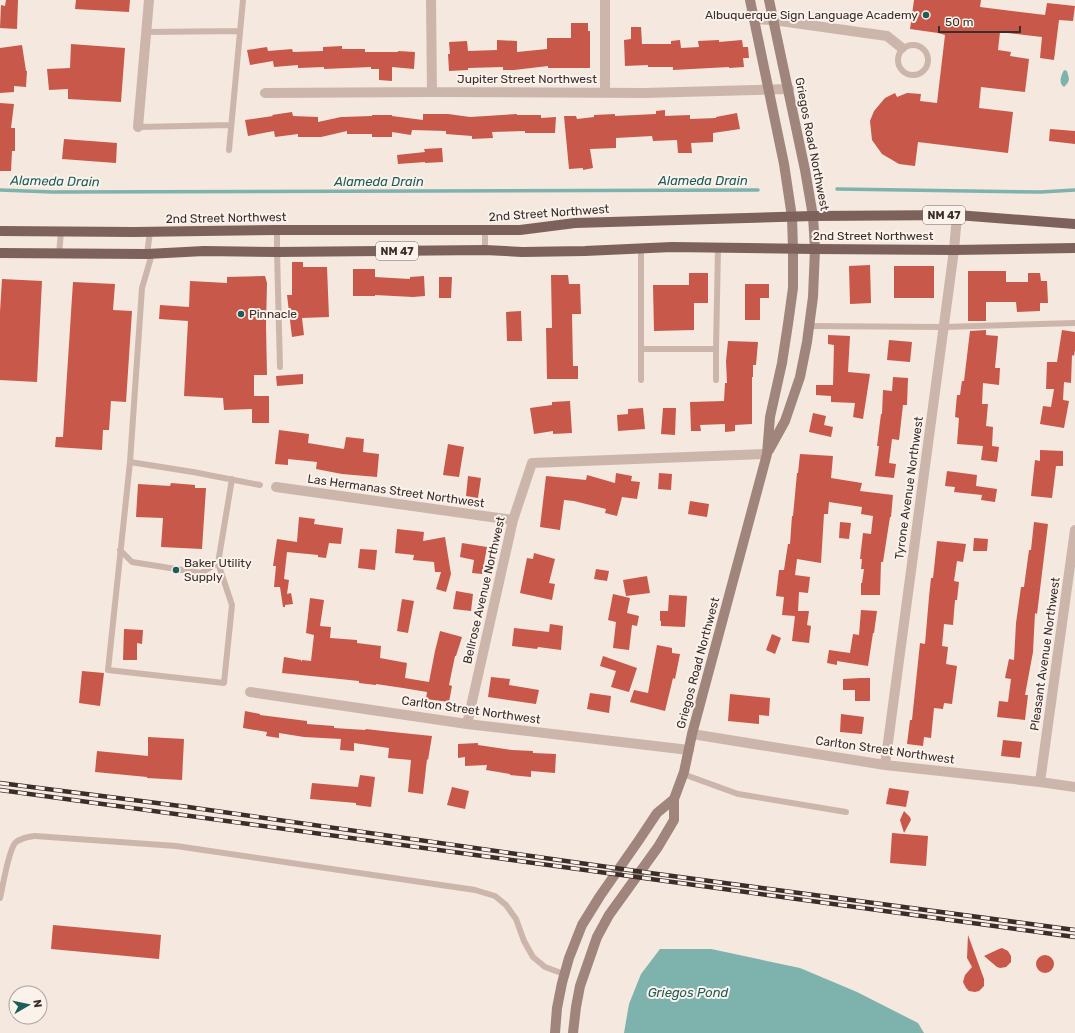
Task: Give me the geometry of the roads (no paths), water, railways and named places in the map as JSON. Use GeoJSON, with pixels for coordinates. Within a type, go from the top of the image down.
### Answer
{"type":"FeatureCollection","features":[{"type":"Feature","properties":{"kind":"main road","name":"Griegos Road Northwest"},"geometry":{"type":"LineString","coordinates":[[573,1033],[580,986],[597,937],[609,915],[658,846],[674,820],[674,799],[683,774],[692,734],[767,454],[770,417],[782,363],[793,288],[792,217],[784,164],[750,0]]}},
{"type":"Feature","properties":{"kind":"main road","name":"Griegos Road Northwest"},"geometry":{"type":"LineString","coordinates":[[767,454],[785,421],[800,377],[807,342],[813,297],[815,249],[813,216],[805,170],[769,0]]}},
{"type":"Feature","properties":{"kind":"main road","name":"2nd Street Northwest"},"geometry":{"type":"LineString","coordinates":[[0,231],[150,232],[277,230],[520,230],[575,223],[813,216],[957,215],[1075,224]]}},
{"type":"Feature","properties":{"kind":"main road","name":"2nd Street Northwest"},"geometry":{"type":"LineString","coordinates":[[0,253],[150,254],[204,251],[276,252],[485,250],[522,252],[585,252],[672,247],[954,250],[1075,248]]}},
{"type":"Feature","properties":{"kind":"main road"},"geometry":{"type":"LineString","coordinates":[[555,1033],[557,1008],[564,974],[582,925],[657,813],[674,799]]}},
{"type":"Feature","properties":{"kind":"street"},"geometry":{"type":"LineString","coordinates":[[138,127],[149,0]]}},
{"type":"Feature","properties":{"kind":"street"},"geometry":{"type":"LineString","coordinates":[[431,0],[432,92]]}},
{"type":"Feature","properties":{"kind":"street"},"geometry":{"type":"LineString","coordinates":[[605,0],[605,92]]}},
{"type":"Feature","properties":{"kind":"street"},"geometry":{"type":"LineString","coordinates":[[754,19],[773,20],[887,36],[902,48]]}},
{"type":"Feature","properties":{"kind":"street","name":"Jupiter Street Northwest"},"geometry":{"type":"LineString","coordinates":[[265,93],[644,93],[788,89]]}},
{"type":"Feature","properties":{"kind":"street","name":"Tyrone Avenue Northwest"},"geometry":{"type":"LineString","coordinates":[[886,764],[954,250],[957,215]]}},
{"type":"Feature","properties":{"kind":"street","name":"Bellrose Avenue Northwest"},"geometry":{"type":"LineString","coordinates":[[467,724],[513,520],[532,463],[767,454]]}},
{"type":"Feature","properties":{"kind":"street","name":"Las Hermanas Street Northwest"},"geometry":{"type":"LineString","coordinates":[[276,487],[513,520]]}},
{"type":"Feature","properties":{"kind":"street","name":"Pleasant Avenue Northwest"},"geometry":{"type":"LineString","coordinates":[[1040,782],[1075,530]]}},
{"type":"Feature","properties":{"kind":"street","name":"Carlton Street Northwest"},"geometry":{"type":"LineString","coordinates":[[250,692],[467,724],[689,750]]}},
{"type":"Feature","properties":{"kind":"street","name":"Carlton Street Northwest"},"geometry":{"type":"LineString","coordinates":[[692,734],[886,764],[1075,787]]}},
{"type":"Feature","properties":{"kind":"lane"},"geometry":{"type":"LineString","coordinates":[[229,150],[243,0]]}},
{"type":"Feature","properties":{"kind":"lane"},"geometry":{"type":"LineString","coordinates":[[146,32],[240,31]]}},
{"type":"Feature","properties":{"kind":"lane"},"geometry":{"type":"LineString","coordinates":[[911,45],[923,48],[926,53],[927,62],[926,67],[922,72],[909,74],[903,71],[899,65],[898,58],[902,48],[911,45]]}},
{"type":"Feature","properties":{"kind":"lane"},"geometry":{"type":"LineString","coordinates":[[138,127],[232,124]]}},
{"type":"Feature","properties":{"kind":"lane"},"geometry":{"type":"LineString","coordinates":[[277,230],[276,252],[280,367]]}},
{"type":"Feature","properties":{"kind":"lane"},"geometry":{"type":"LineString","coordinates":[[485,230],[485,250]]}},
{"type":"Feature","properties":{"kind":"lane"},"geometry":{"type":"LineString","coordinates":[[59,254],[61,232]]}},
{"type":"Feature","properties":{"kind":"lane"},"geometry":{"type":"LineString","coordinates":[[150,232],[150,254],[142,288],[130,462],[108,670],[224,683],[232,605],[218,563],[232,479]]}},
{"type":"Feature","properties":{"kind":"lane"},"geometry":{"type":"LineString","coordinates":[[716,380],[718,248]]}},
{"type":"Feature","properties":{"kind":"lane"},"geometry":{"type":"LineString","coordinates":[[641,249],[641,380]]}},
{"type":"Feature","properties":{"kind":"lane"},"geometry":{"type":"LineString","coordinates":[[809,326],[943,327],[1075,323]]}},
{"type":"Feature","properties":{"kind":"lane"},"geometry":{"type":"LineString","coordinates":[[641,349],[716,349]]}},
{"type":"Feature","properties":{"kind":"lane"},"geometry":{"type":"LineString","coordinates":[[130,462],[260,484]]}},
{"type":"Feature","properties":{"kind":"lane"},"geometry":{"type":"LineString","coordinates":[[120,550],[132,562],[201,573],[218,563]]}},
{"type":"Feature","properties":{"kind":"lane"},"geometry":{"type":"LineString","coordinates":[[683,774],[738,794],[846,812]]}},
{"type":"Feature","properties":{"kind":"lane"},"geometry":{"type":"LineString","coordinates":[[0,898],[10,855],[15,843],[24,837],[35,836],[176,846],[475,890],[495,896],[506,905],[516,919],[524,941],[533,957],[545,967],[564,974]]}},
{"type":"Feature","properties":{"kind":"water"},"geometry":{"type":"Polygon","coordinates":[[[1064,70],[1067,71],[1069,79],[1068,83],[1064,87],[1061,84],[1061,77],[1064,70]]]}},
{"type":"Feature","properties":{"kind":"water","name":"Griegos Pond"},"geometry":{"type":"Polygon","coordinates":[[[660,949],[711,949],[800,968],[857,992],[918,1023],[924,1033],[624,1033],[629,1004],[641,974],[660,949]]]}},
{"type":"Feature","properties":{"kind":"waterway","name":"Alameda Drain"},"geometry":{"type":"LineString","coordinates":[[837,189],[1041,192],[1075,190]]}},
{"type":"Feature","properties":{"kind":"waterway","name":"Alameda Drain"},"geometry":{"type":"LineString","coordinates":[[0,190],[52,192],[758,190]]}},
{"type":"Feature","properties":{"kind":"railway"},"geometry":{"type":"LineString","coordinates":[[0,783],[188,807],[650,873],[1075,930]]}},
{"type":"Feature","properties":{"kind":"railway"},"geometry":{"type":"LineString","coordinates":[[0,790],[1075,937]]}},
{"type":"Feature","properties":{"kind":"place","name":"Albuquerque Sign Language Academy"},"geometry":{"type":"Point","coordinates":[926,15]}},
{"type":"Feature","properties":{"kind":"place","name":"Pinnacle"},"geometry":{"type":"Point","coordinates":[241,314]}},
{"type":"Feature","properties":{"kind":"place","name":"Baker Utility Supply"},"geometry":{"type":"Point","coordinates":[176,570]}}]}
